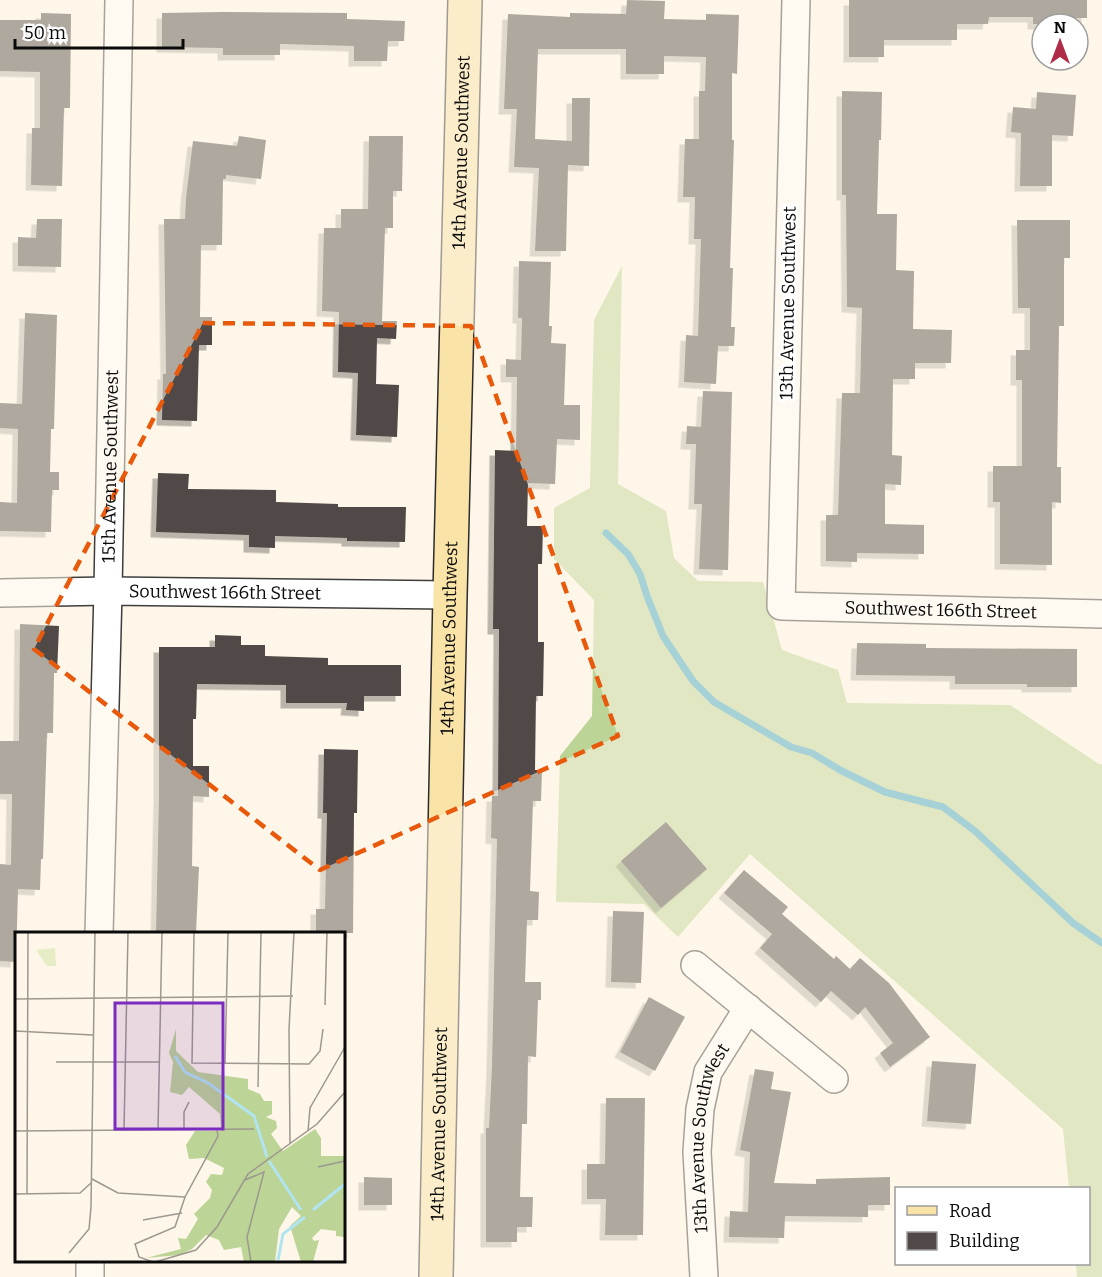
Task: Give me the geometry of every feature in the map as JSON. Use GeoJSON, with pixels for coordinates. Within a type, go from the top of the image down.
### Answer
{"type":"FeatureCollection","features":[{"type":"Feature","properties":{"kind":"street","name":"15th Avenue Southwest"},"geometry":{"type":"LineString","coordinates":[[99,932],[119,0]]}},
{"type":"Feature","properties":{"kind":"street","name":"14th Avenue Southwest"},"geometry":{"type":"LineString","coordinates":[[436,1277],[465,0]]}},
{"type":"Feature","properties":{"kind":"street","name":"13th Avenue Southwest"},"geometry":{"type":"LineString","coordinates":[[781,606],[796,0]]}},
{"type":"Feature","properties":{"kind":"street","name":"Southwest 166th Street"},"geometry":{"type":"LineString","coordinates":[[0,593],[108,591],[450,595]]}},
{"type":"Feature","properties":{"kind":"street","name":"Southwest 166th Street"},"geometry":{"type":"LineString","coordinates":[[781,606],[1102,614]]}},
{"type":"Feature","properties":{"kind":"street"},"geometry":{"type":"LineString","coordinates":[[695,965],[834,1079]]}},
{"type":"Feature","properties":{"kind":"street","name":"13th Avenue Southwest"},"geometry":{"type":"LineString","coordinates":[[704,1277],[697,1152],[700,1109],[708,1072],[748,1008]]}},
{"type":"Feature","properties":{"kind":"highlighted area"},"geometry":{"type":"Polygon","coordinates":[[[203,323],[471,326],[618,736],[320,870],[34,649],[203,323]]]}},
{"type":"Feature","properties":{"kind":"green space"},"geometry":{"type":"Polygon","coordinates":[[[622,266],[618,484],[666,511],[674,558],[698,581],[763,582],[782,650],[838,670],[847,703],[1010,705],[1102,764],[1102,1277],[1077,1277],[1076,1265],[1090,1265],[1090,1187],[1069,1187],[1063,1129],[750,854],[678,937],[644,904],[556,902],[560,756],[592,716],[594,600],[554,559],[554,508],[590,488],[594,320],[622,266]]]}},
{"type":"Feature","properties":{"kind":"building"},"geometry":{"type":"Polygon","coordinates":[[[627,0],[665,1],[664,19],[706,20],[706,14],[739,15],[737,74],[732,73],[732,140],[734,140],[730,268],[733,268],[731,327],[735,327],[734,346],[718,346],[716,384],[684,382],[686,335],[698,336],[701,239],[694,239],[695,197],[683,197],[685,139],[699,139],[699,91],[705,91],[706,57],[664,56],[664,74],[626,74],[626,49],[538,49],[535,139],[572,141],[572,98],[590,98],[589,166],[568,165],[566,251],[535,251],[539,168],[514,167],[517,109],[504,109],[508,14],[570,17],[570,13],[626,14],[627,0]]]}},
{"type":"Feature","properties":{"kind":"building"},"geometry":{"type":"Polygon","coordinates":[[[849,0],[1087,0],[1087,12],[1030,12],[1030,17],[989,17],[988,24],[957,24],[957,40],[884,40],[884,57],[849,57],[849,0]]]}},
{"type":"Feature","properties":{"kind":"building"},"geometry":{"type":"Polygon","coordinates":[[[41,13],[71,14],[70,108],[64,108],[62,186],[31,185],[32,128],[40,128],[40,72],[0,71],[0,20],[41,20],[41,13]]]}},
{"type":"Feature","properties":{"kind":"building"},"geometry":{"type":"Polygon","coordinates":[[[162,13],[347,13],[347,19],[405,21],[404,41],[388,41],[387,61],[354,61],[354,46],[280,44],[280,55],[223,55],[223,48],[162,47],[162,13]]]}},
{"type":"Feature","properties":{"kind":"building"},"geometry":{"type":"Polygon","coordinates":[[[842,91],[882,92],[877,214],[897,214],[896,270],[914,271],[913,329],[952,330],[951,363],[915,363],[915,379],[893,379],[892,455],[902,456],[901,485],[885,484],[885,524],[924,525],[924,554],[857,553],[857,562],[826,561],[826,515],[838,515],[842,393],[860,393],[862,308],[847,307],[846,195],[842,195],[842,91]]]}},
{"type":"Feature","properties":{"kind":"building"},"geometry":{"type":"Polygon","coordinates":[[[1037,92],[1076,95],[1073,136],[1052,135],[1052,186],[1020,186],[1021,133],[1011,132],[1013,107],[1036,109],[1037,92]]]}},
{"type":"Feature","properties":{"kind":"building"},"geometry":{"type":"Polygon","coordinates":[[[239,136],[266,140],[261,179],[226,175],[226,179],[223,179],[222,245],[201,245],[200,317],[212,317],[212,345],[199,345],[197,421],[162,420],[163,374],[166,374],[164,219],[185,219],[193,141],[237,146],[239,136]]]}},
{"type":"Feature","properties":{"kind":"building"},"geometry":{"type":"Polygon","coordinates":[[[369,136],[403,136],[402,191],[393,191],[393,228],[385,228],[382,321],[397,321],[396,339],[377,338],[376,384],[399,385],[397,437],[356,435],[358,373],[338,372],[339,312],[322,311],[324,228],[341,228],[341,209],[368,209],[369,136]]]}},
{"type":"Feature","properties":{"kind":"building"},"geometry":{"type":"Polygon","coordinates":[[[37,219],[62,219],[61,267],[18,266],[18,237],[36,238],[37,219]]]}},
{"type":"Feature","properties":{"kind":"building"},"geometry":{"type":"Polygon","coordinates":[[[1017,220],[1070,220],[1070,258],[1064,258],[1064,326],[1059,326],[1057,467],[1061,467],[1061,503],[1052,502],[1052,565],[1000,564],[1000,502],[993,502],[993,466],[1022,466],[1022,380],[1016,380],[1016,350],[1030,350],[1030,308],[1018,308],[1017,220]]]}},
{"type":"Feature","properties":{"kind":"building"},"geometry":{"type":"Polygon","coordinates":[[[519,261],[551,262],[549,326],[552,326],[551,343],[566,344],[564,405],[580,405],[580,440],[557,439],[555,484],[528,483],[527,526],[543,526],[542,564],[538,564],[538,642],[544,642],[543,696],[536,696],[535,770],[542,770],[541,801],[533,801],[530,891],[539,892],[538,920],[527,920],[525,982],[541,982],[541,1000],[538,1000],[536,1057],[528,1056],[527,1124],[522,1124],[520,1197],[533,1197],[532,1227],[517,1227],[517,1242],[486,1242],[486,1128],[489,1128],[492,1066],[497,839],[491,838],[492,796],[498,796],[499,629],[493,629],[495,450],[516,451],[517,377],[506,377],[506,359],[521,360],[522,318],[518,318],[519,261]]]}},
{"type":"Feature","properties":{"kind":"building"},"geometry":{"type":"Polygon","coordinates":[[[25,313],[57,315],[54,429],[51,429],[50,472],[59,472],[59,490],[52,490],[51,532],[0,531],[0,502],[17,503],[18,429],[0,428],[0,403],[22,404],[25,313]]]}},
{"type":"Feature","properties":{"kind":"building"},"geometry":{"type":"Polygon","coordinates":[[[703,391],[732,392],[728,570],[699,569],[702,504],[694,504],[696,444],[686,444],[687,426],[701,427],[703,391]]]}},
{"type":"Feature","properties":{"kind":"building"},"geometry":{"type":"Polygon","coordinates":[[[158,473],[189,474],[188,489],[276,490],[276,502],[338,504],[338,507],[406,507],[405,542],[275,536],[275,548],[249,547],[249,535],[156,532],[158,473]]]}},
{"type":"Feature","properties":{"kind":"building"},"geometry":{"type":"Polygon","coordinates":[[[20,624],[59,626],[57,673],[54,673],[53,733],[47,733],[40,890],[18,889],[15,962],[0,961],[0,864],[11,865],[12,794],[0,794],[0,741],[19,741],[20,624]]]}},
{"type":"Feature","properties":{"kind":"building"},"geometry":{"type":"Polygon","coordinates":[[[215,635],[241,636],[241,645],[265,645],[265,656],[328,658],[328,665],[401,665],[401,696],[364,696],[364,711],[346,710],[347,703],[286,703],[286,685],[197,684],[196,719],[193,719],[193,766],[209,766],[209,797],[193,796],[192,866],[199,867],[196,932],[156,932],[159,647],[215,647],[215,635]]]}},
{"type":"Feature","properties":{"kind":"building"},"geometry":{"type":"Polygon","coordinates":[[[857,643],[926,644],[926,648],[1077,649],[1077,687],[955,684],[955,676],[856,675],[857,643]]]}},
{"type":"Feature","properties":{"kind":"building"},"geometry":{"type":"Polygon","coordinates":[[[324,749],[358,750],[357,813],[354,813],[353,933],[316,932],[316,909],[325,909],[327,813],[323,813],[324,749]]]}},
{"type":"Feature","properties":{"kind":"building"},"geometry":{"type":"Polygon","coordinates":[[[666,822],[707,869],[661,908],[621,861],[666,822]]]}},
{"type":"Feature","properties":{"kind":"building"},"geometry":{"type":"Polygon","coordinates":[[[744,870],[788,907],[782,914],[834,959],[836,956],[850,969],[860,958],[889,983],[930,1037],[890,1067],[880,1053],[893,1043],[865,1007],[858,1015],[831,991],[821,1002],[760,948],[772,934],[724,893],[744,870]]]}},
{"type":"Feature","properties":{"kind":"building"},"geometry":{"type":"Polygon","coordinates":[[[613,911],[644,912],[641,983],[611,982],[613,911]]]}},
{"type":"Feature","properties":{"kind":"building"},"geometry":{"type":"Polygon","coordinates":[[[649,997],[685,1017],[655,1071],[620,1052],[649,997]]]}},
{"type":"Feature","properties":{"kind":"building"},"geometry":{"type":"Polygon","coordinates":[[[932,1061],[976,1064],[971,1124],[927,1121],[932,1061]]]}},
{"type":"Feature","properties":{"kind":"building"},"geometry":{"type":"Polygon","coordinates":[[[755,1069],[774,1072],[771,1089],[791,1092],[774,1183],[816,1184],[816,1179],[890,1177],[890,1205],[868,1205],[868,1217],[785,1216],[784,1238],[729,1237],[730,1211],[748,1212],[750,1152],[740,1150],[755,1069]]]}},
{"type":"Feature","properties":{"kind":"building"},"geometry":{"type":"Polygon","coordinates":[[[606,1098],[645,1098],[643,1235],[605,1235],[606,1199],[587,1199],[587,1164],[605,1164],[606,1098]]]}},
{"type":"Feature","properties":{"kind":"building"},"geometry":{"type":"Polygon","coordinates":[[[364,1177],[392,1178],[392,1205],[364,1205],[364,1177]]]}},
{"type":"Feature","properties":{"kind":"waterway"},"geometry":{"type":"LineString","coordinates":[[606,533],[628,554],[640,574],[663,636],[693,681],[714,702],[791,747],[812,753],[840,770],[885,792],[943,807],[975,831],[1073,923],[1102,943]]}}]}
